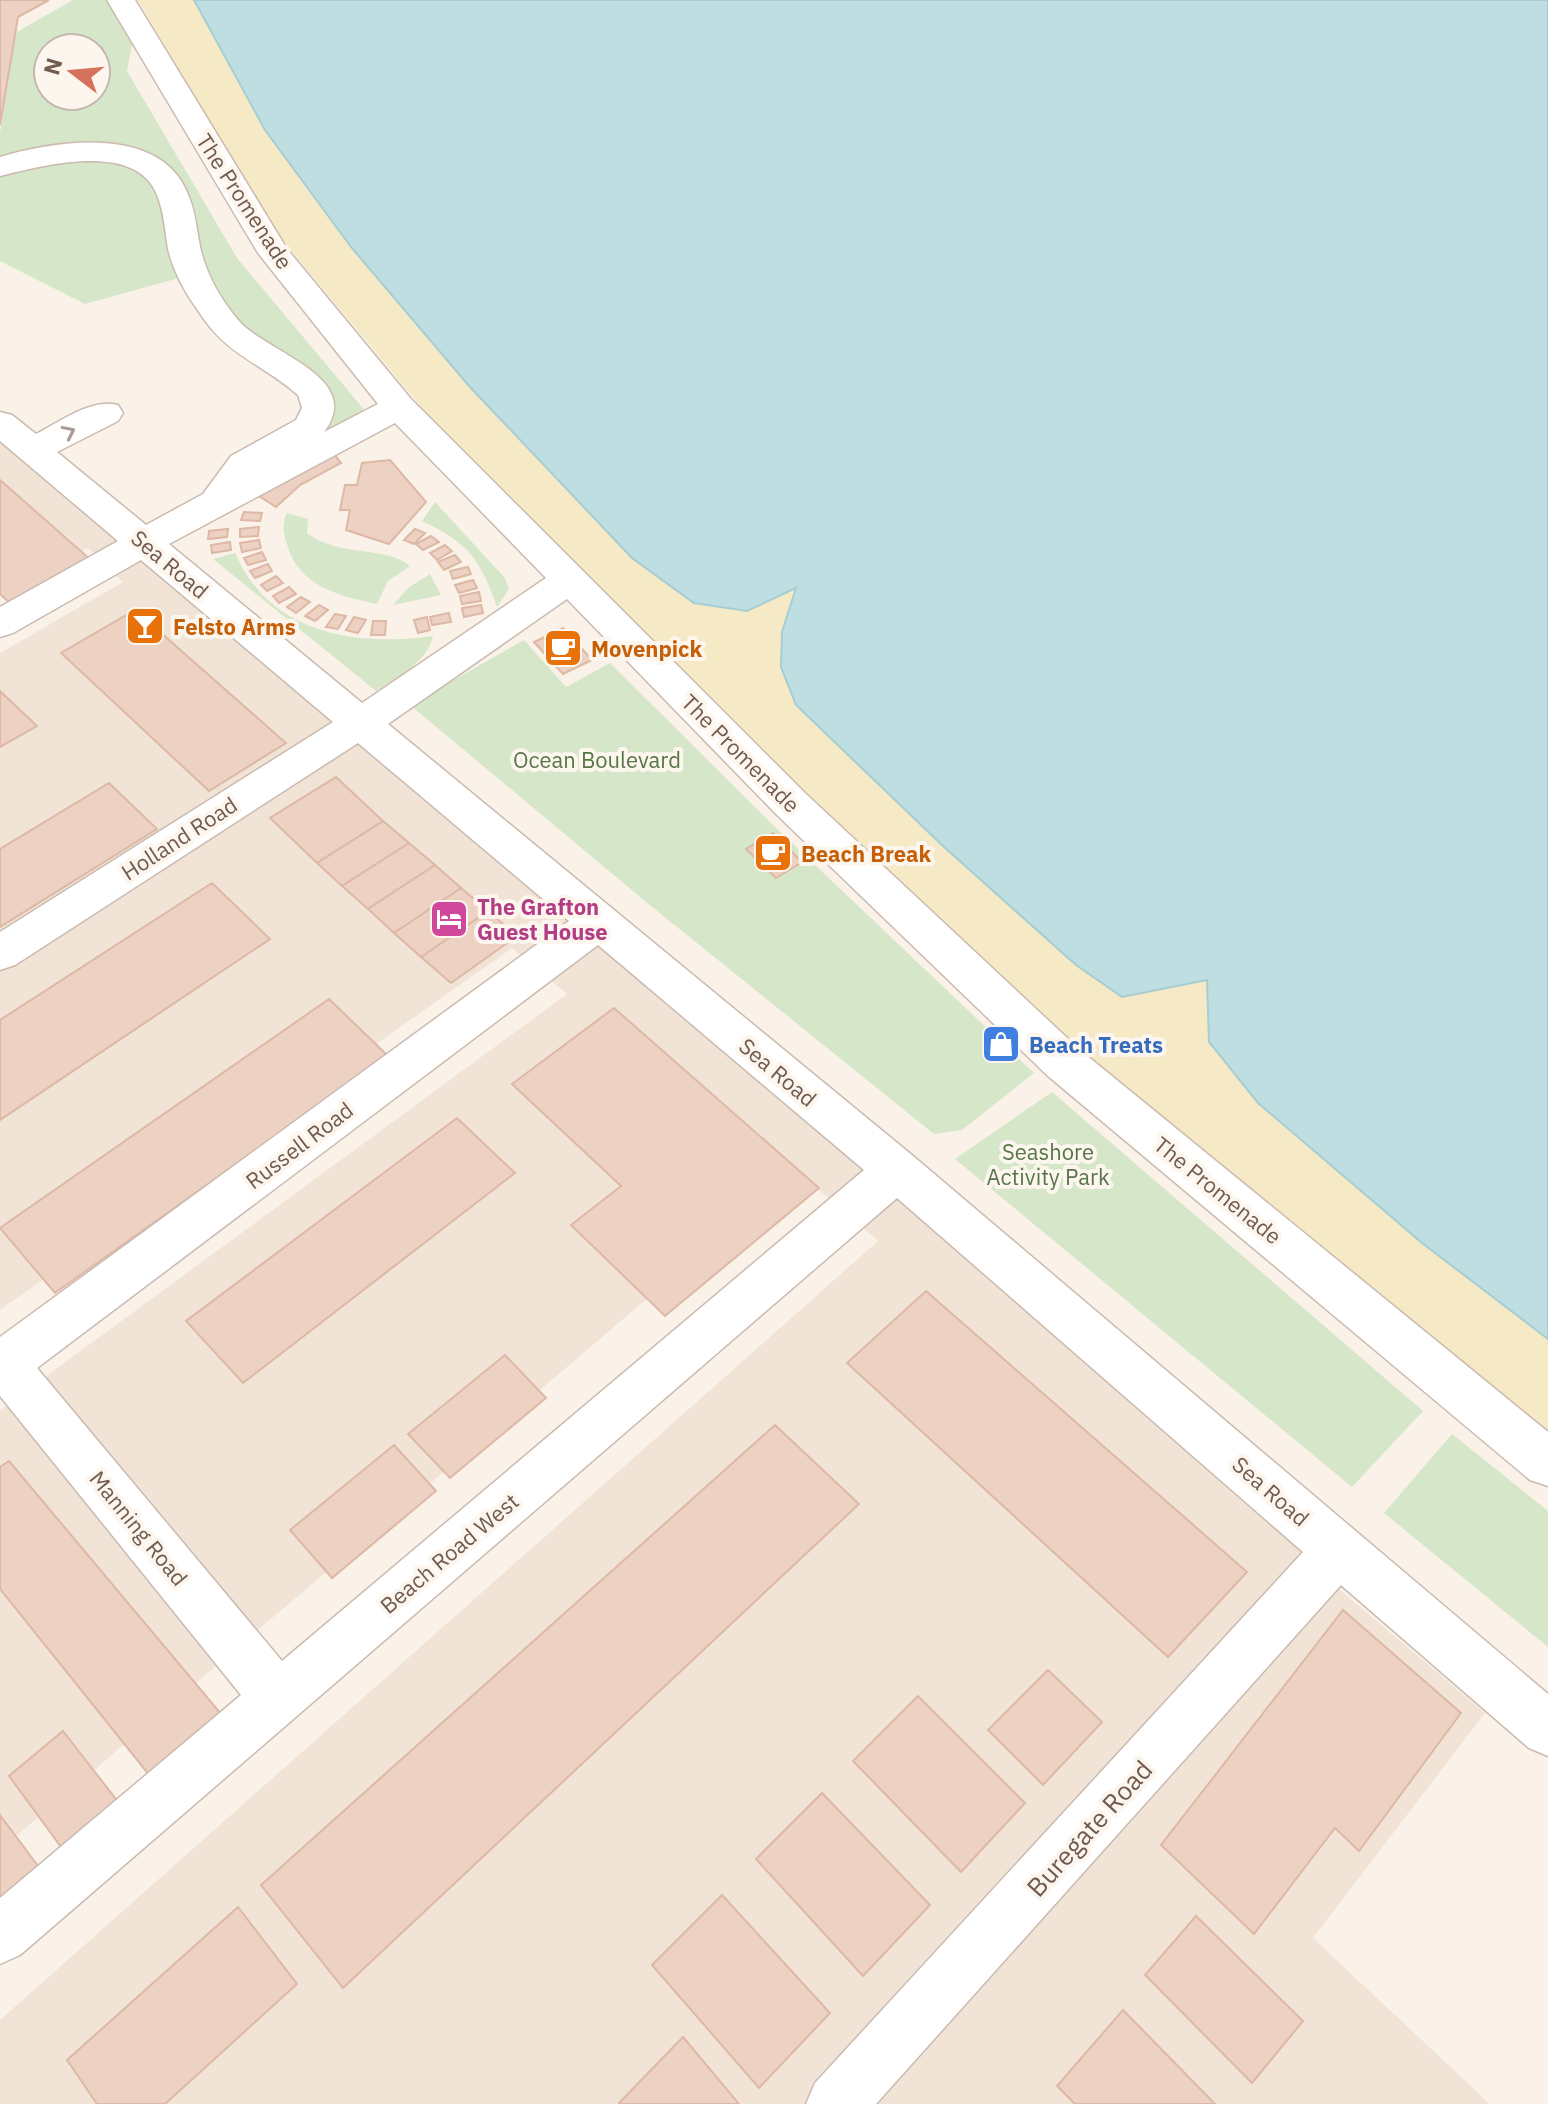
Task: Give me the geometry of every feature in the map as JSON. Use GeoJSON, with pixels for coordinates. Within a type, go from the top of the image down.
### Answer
{"type":"FeatureCollection","features":[{"type":"Feature","properties":{"kind":"street","name":"The Promenade"},"geometry":{"type":"LineString","coordinates":[[121,0],[274,253],[399,407],[791,804],[1064,1063],[1548,1463]]}},
{"type":"Feature","properties":{"kind":"street"},"geometry":{"type":"LineString","coordinates":[[0,167],[64,151],[121,156],[152,168],[169,186],[187,259],[195,276],[234,337],[260,359],[311,385],[320,398],[319,412],[309,428],[242,464],[215,504]]}},
{"type":"Feature","properties":{"kind":"street"},"geometry":{"type":"LineString","coordinates":[[0,624],[215,504],[399,407]]}},
{"type":"Feature","properties":{"kind":"street"},"geometry":{"type":"LineString","coordinates":[[16,436],[106,413]]}},
{"type":"Feature","properties":{"kind":"street","name":"Sea Road"},"geometry":{"type":"LineString","coordinates":[[16,436],[897,1170],[1548,1729]]}},
{"type":"Feature","properties":{"kind":"street","name":"Holland Road"},"geometry":{"type":"LineString","coordinates":[[0,953],[359,724],[569,580]]}},
{"type":"Feature","properties":{"kind":"street","name":"Russell Road"},"geometry":{"type":"LineString","coordinates":[[2,1363],[597,923]]}},
{"type":"Feature","properties":{"kind":"street","name":"Beach Road West"},"geometry":{"type":"LineString","coordinates":[[0,1935],[897,1170]]}},
{"type":"Feature","properties":{"kind":"street","name":"Manning Road"},"geometry":{"type":"LineString","coordinates":[[2,1363],[278,1698]]}},
{"type":"Feature","properties":{"kind":"street","name":"Buregate Road"},"geometry":{"type":"LineString","coordinates":[[836,2104],[1339,1550]]}},
{"type":"Feature","properties":{"kind":"shaded area"},"geometry":{"type":"Polygon","coordinates":[[[0,423],[1339,1550],[1333,1584],[1485,1713],[1313,1938],[1490,2104],[0,2104],[0,2020],[878,1241],[797,1171],[0,1850],[0,1410],[567,994],[512,948],[0,1310],[0,653],[123,582],[88,548],[0,596],[0,423]]]}},
{"type":"Feature","properties":{"kind":"green space"},"geometry":{"type":"Polygon","coordinates":[[[73,0],[108,0],[133,40],[127,71],[237,258],[372,419],[221,498],[322,410],[264,358],[197,273],[85,304],[0,261],[0,133],[15,33],[73,0]]]}},
{"type":"Feature","properties":{"kind":"green space"},"geometry":{"type":"Polygon","coordinates":[[[435,502],[505,578],[509,589],[497,607],[485,576],[471,554],[451,537],[422,521],[435,502]]]}},
{"type":"Feature","properties":{"kind":"green space"},"geometry":{"type":"Polygon","coordinates":[[[287,513],[308,519],[307,533],[320,541],[387,555],[410,566],[388,581],[377,604],[335,593],[310,579],[292,558],[284,532],[287,513]]]}},
{"type":"Feature","properties":{"kind":"green space"},"geometry":{"type":"Polygon","coordinates":[[[235,553],[250,580],[270,602],[292,618],[345,636],[404,639],[433,636],[430,646],[418,662],[376,691],[213,559],[235,553]]]}},
{"type":"Feature","properties":{"kind":"green space"},"geometry":{"type":"Polygon","coordinates":[[[430,574],[441,595],[393,605],[408,588],[430,574]]]}},
{"type":"Feature","properties":{"kind":"green space","name":"Ocean Boulevard"},"geometry":{"type":"Polygon","coordinates":[[[524,640],[566,687],[610,663],[775,827],[1034,1073],[962,1130],[934,1134],[646,902],[410,705],[524,640]]]}},
{"type":"Feature","properties":{"kind":"green space","name":"Seashore Activity Park"},"geometry":{"type":"Polygon","coordinates":[[[1052,1092],[1423,1411],[1352,1487],[955,1159],[1052,1092]]]}},
{"type":"Feature","properties":{"kind":"green space"},"geometry":{"type":"Polygon","coordinates":[[[1452,1434],[1548,1511],[1548,1647],[1384,1513],[1452,1434]]]}},
{"type":"Feature","properties":{"kind":"sand"},"geometry":{"type":"Polygon","coordinates":[[[138,0],[411,0],[1548,946],[1548,1457],[1100,1075],[751,749],[448,439],[275,231],[138,0]]]}},
{"type":"Feature","properties":{"kind":"water"},"geometry":{"type":"Polygon","coordinates":[[[194,0],[1548,0],[1548,1339],[1422,1243],[1258,1103],[1209,1042],[1207,980],[1122,997],[1076,965],[944,847],[796,705],[781,667],[782,632],[796,588],[747,611],[694,603],[632,558],[469,386],[351,247],[265,130],[194,0]]]}},
{"type":"Feature","properties":{"kind":"building"},"geometry":{"type":"Polygon","coordinates":[[[0,0],[49,0],[18,17],[0,125],[0,0]]]}},
{"type":"Feature","properties":{"kind":"building"},"geometry":{"type":"Polygon","coordinates":[[[328,447],[341,463],[300,485],[276,507],[256,494],[328,447]]]}},
{"type":"Feature","properties":{"kind":"building"},"geometry":{"type":"Polygon","coordinates":[[[390,460],[426,502],[389,544],[346,530],[350,510],[340,510],[345,485],[357,485],[362,463],[390,460]]]}},
{"type":"Feature","properties":{"kind":"building"},"geometry":{"type":"Polygon","coordinates":[[[0,480],[92,561],[13,606],[0,594],[0,480]]]}},
{"type":"Feature","properties":{"kind":"building"},"geometry":{"type":"Polygon","coordinates":[[[244,512],[262,513],[260,521],[241,520],[244,512]]]}},
{"type":"Feature","properties":{"kind":"building"},"geometry":{"type":"Polygon","coordinates":[[[259,527],[258,536],[240,537],[240,529],[259,527]]]}},
{"type":"Feature","properties":{"kind":"building"},"geometry":{"type":"Polygon","coordinates":[[[228,529],[227,537],[208,539],[209,531],[228,529]]]}},
{"type":"Feature","properties":{"kind":"building"},"geometry":{"type":"Polygon","coordinates":[[[415,529],[425,533],[414,544],[404,540],[415,529]]]}},
{"type":"Feature","properties":{"kind":"building"},"geometry":{"type":"Polygon","coordinates":[[[431,536],[439,542],[423,550],[416,544],[431,536]]]}},
{"type":"Feature","properties":{"kind":"building"},"geometry":{"type":"Polygon","coordinates":[[[259,540],[261,548],[242,552],[240,543],[259,540]]]}},
{"type":"Feature","properties":{"kind":"building"},"geometry":{"type":"Polygon","coordinates":[[[230,542],[231,550],[212,553],[211,545],[230,542]]]}},
{"type":"Feature","properties":{"kind":"building"},"geometry":{"type":"Polygon","coordinates":[[[445,545],[452,551],[437,560],[430,553],[445,545]]]}},
{"type":"Feature","properties":{"kind":"building"},"geometry":{"type":"Polygon","coordinates":[[[262,552],[266,560],[248,565],[244,558],[262,552]]]}},
{"type":"Feature","properties":{"kind":"building"},"geometry":{"type":"Polygon","coordinates":[[[455,555],[461,562],[444,570],[438,562],[455,555]]]}},
{"type":"Feature","properties":{"kind":"building"},"geometry":{"type":"Polygon","coordinates":[[[268,564],[272,571],[255,578],[250,571],[268,564]]]}},
{"type":"Feature","properties":{"kind":"building"},"geometry":{"type":"Polygon","coordinates":[[[468,567],[471,574],[453,579],[450,571],[468,567]]]}},
{"type":"Feature","properties":{"kind":"building"},"geometry":{"type":"Polygon","coordinates":[[[276,576],[283,583],[267,591],[261,585],[276,576]]]}},
{"type":"Feature","properties":{"kind":"building"},"geometry":{"type":"Polygon","coordinates":[[[473,580],[477,588],[459,593],[455,585],[473,580]]]}},
{"type":"Feature","properties":{"kind":"building"},"geometry":{"type":"Polygon","coordinates":[[[289,587],[296,594],[279,603],[273,596],[289,587]]]}},
{"type":"Feature","properties":{"kind":"building"},"geometry":{"type":"Polygon","coordinates":[[[479,592],[481,601],[462,604],[460,596],[479,592]]]}},
{"type":"Feature","properties":{"kind":"building"},"geometry":{"type":"Polygon","coordinates":[[[301,597],[310,602],[296,613],[287,607],[301,597]]]}},
{"type":"Feature","properties":{"kind":"building"},"geometry":{"type":"Polygon","coordinates":[[[319,605],[328,610],[315,621],[305,616],[319,605]]]}},
{"type":"Feature","properties":{"kind":"building"},"geometry":{"type":"Polygon","coordinates":[[[481,605],[483,613],[464,617],[462,608],[481,605]]]}},
{"type":"Feature","properties":{"kind":"building"},"geometry":{"type":"Polygon","coordinates":[[[135,610],[286,743],[209,791],[61,653],[135,610]]]}},
{"type":"Feature","properties":{"kind":"building"},"geometry":{"type":"Polygon","coordinates":[[[449,613],[451,622],[432,625],[430,617],[449,613]]]}},
{"type":"Feature","properties":{"kind":"building"},"geometry":{"type":"Polygon","coordinates":[[[335,614],[346,616],[338,629],[326,627],[335,614]]]}},
{"type":"Feature","properties":{"kind":"building"},"geometry":{"type":"Polygon","coordinates":[[[354,617],[366,620],[358,633],[346,630],[354,617]]]}},
{"type":"Feature","properties":{"kind":"building"},"geometry":{"type":"Polygon","coordinates":[[[427,617],[430,630],[418,633],[414,620],[427,617]]]}},
{"type":"Feature","properties":{"kind":"building"},"geometry":{"type":"Polygon","coordinates":[[[373,621],[386,621],[385,635],[371,635],[373,621]]]}},
{"type":"Feature","properties":{"kind":"building"},"geometry":{"type":"Polygon","coordinates":[[[563,628],[592,660],[563,674],[534,642],[563,628]]]}},
{"type":"Feature","properties":{"kind":"building"},"geometry":{"type":"Polygon","coordinates":[[[0,691],[37,726],[0,747],[0,691]]]}},
{"type":"Feature","properties":{"kind":"building"},"geometry":{"type":"Polygon","coordinates":[[[336,777],[383,821],[317,863],[270,818],[336,777]]]}},
{"type":"Feature","properties":{"kind":"building"},"geometry":{"type":"Polygon","coordinates":[[[109,783],[157,829],[0,927],[0,849],[109,783]]]}},
{"type":"Feature","properties":{"kind":"building"},"geometry":{"type":"Polygon","coordinates":[[[383,821],[409,843],[342,886],[317,863],[383,821]]]}},
{"type":"Feature","properties":{"kind":"building"},"geometry":{"type":"Polygon","coordinates":[[[773,833],[802,862],[776,878],[746,849],[773,833]]]}},
{"type":"Feature","properties":{"kind":"building"},"geometry":{"type":"Polygon","coordinates":[[[409,843],[435,865],[368,909],[342,886],[409,843]]]}},
{"type":"Feature","properties":{"kind":"building"},"geometry":{"type":"Polygon","coordinates":[[[435,865],[461,888],[394,933],[368,909],[435,865]]]}},
{"type":"Feature","properties":{"kind":"building"},"geometry":{"type":"Polygon","coordinates":[[[212,883],[270,939],[0,1120],[0,1020],[212,883]]]}},
{"type":"Feature","properties":{"kind":"building"},"geometry":{"type":"Polygon","coordinates":[[[461,888],[488,911],[421,957],[394,933],[461,888]]]}},
{"type":"Feature","properties":{"kind":"building"},"geometry":{"type":"Polygon","coordinates":[[[488,911],[517,936],[451,983],[421,957],[488,911]]]}},
{"type":"Feature","properties":{"kind":"building"},"geometry":{"type":"Polygon","coordinates":[[[329,999],[388,1056],[55,1293],[0,1228],[329,999]]]}},
{"type":"Feature","properties":{"kind":"building"},"geometry":{"type":"Polygon","coordinates":[[[614,1008],[819,1188],[665,1316],[571,1225],[621,1186],[512,1084],[614,1008]]]}},
{"type":"Feature","properties":{"kind":"building"},"geometry":{"type":"Polygon","coordinates":[[[457,1118],[515,1173],[243,1383],[186,1321],[457,1118]]]}},
{"type":"Feature","properties":{"kind":"building"},"geometry":{"type":"Polygon","coordinates":[[[926,1291],[1247,1572],[1168,1657],[847,1363],[926,1291]]]}},
{"type":"Feature","properties":{"kind":"building"},"geometry":{"type":"Polygon","coordinates":[[[505,1355],[546,1398],[450,1478],[408,1434],[505,1355]]]}},
{"type":"Feature","properties":{"kind":"building"},"geometry":{"type":"Polygon","coordinates":[[[775,1425],[859,1504],[343,1988],[261,1885],[775,1425]]]}},
{"type":"Feature","properties":{"kind":"building"},"geometry":{"type":"Polygon","coordinates":[[[394,1445],[436,1491],[332,1578],[290,1530],[394,1445]]]}},
{"type":"Feature","properties":{"kind":"building"},"geometry":{"type":"Polygon","coordinates":[[[9,1461],[221,1714],[150,1776],[0,1589],[0,1467],[9,1461]]]}},
{"type":"Feature","properties":{"kind":"building"},"geometry":{"type":"Polygon","coordinates":[[[1343,1610],[1461,1713],[1359,1851],[1335,1828],[1254,1934],[1161,1845],[1343,1610]]]}},
{"type":"Feature","properties":{"kind":"building"},"geometry":{"type":"Polygon","coordinates":[[[1048,1670],[1102,1722],[1043,1785],[988,1730],[1048,1670]]]}},
{"type":"Feature","properties":{"kind":"building"},"geometry":{"type":"Polygon","coordinates":[[[918,1696],[1025,1803],[961,1872],[853,1761],[918,1696]]]}},
{"type":"Feature","properties":{"kind":"building"},"geometry":{"type":"Polygon","coordinates":[[[63,1731],[119,1803],[64,1851],[9,1776],[63,1731]]]}},
{"type":"Feature","properties":{"kind":"building"},"geometry":{"type":"Polygon","coordinates":[[[822,1793],[930,1905],[863,1976],[756,1859],[822,1793]]]}},
{"type":"Feature","properties":{"kind":"building"},"geometry":{"type":"Polygon","coordinates":[[[0,1815],[41,1870],[0,1906],[0,1815]]]}},
{"type":"Feature","properties":{"kind":"building"},"geometry":{"type":"Polygon","coordinates":[[[722,1895],[830,2013],[759,2088],[652,1965],[722,1895]]]}},
{"type":"Feature","properties":{"kind":"building"},"geometry":{"type":"Polygon","coordinates":[[[238,1907],[297,1984],[165,2104],[97,2104],[67,2060],[238,1907]]]}},
{"type":"Feature","properties":{"kind":"building"},"geometry":{"type":"Polygon","coordinates":[[[1196,1916],[1303,2021],[1252,2083],[1145,1975],[1196,1916]]]}},
{"type":"Feature","properties":{"kind":"building"},"geometry":{"type":"Polygon","coordinates":[[[1123,2010],[1215,2104],[1075,2104],[1057,2086],[1123,2010]]]}},
{"type":"Feature","properties":{"kind":"building"},"geometry":{"type":"Polygon","coordinates":[[[683,2037],[739,2104],[620,2104],[619,2103],[683,2037]]]}},
{"type":"Feature","properties":{"kind":"place","name":"Felsto Arms"},"geometry":{"type":"Point","coordinates":[145,626]}},
{"type":"Feature","properties":{"kind":"place","name":"Movenpick"},"geometry":{"type":"Point","coordinates":[563,648]}},
{"type":"Feature","properties":{"kind":"place","name":"Beach Break"},"geometry":{"type":"Point","coordinates":[773,853]}},
{"type":"Feature","properties":{"kind":"place","name":"The Grafton Guest House"},"geometry":{"type":"Point","coordinates":[449,919]}},
{"type":"Feature","properties":{"kind":"place","name":"Beach Treats"},"geometry":{"type":"Point","coordinates":[1001,1044]}}]}
